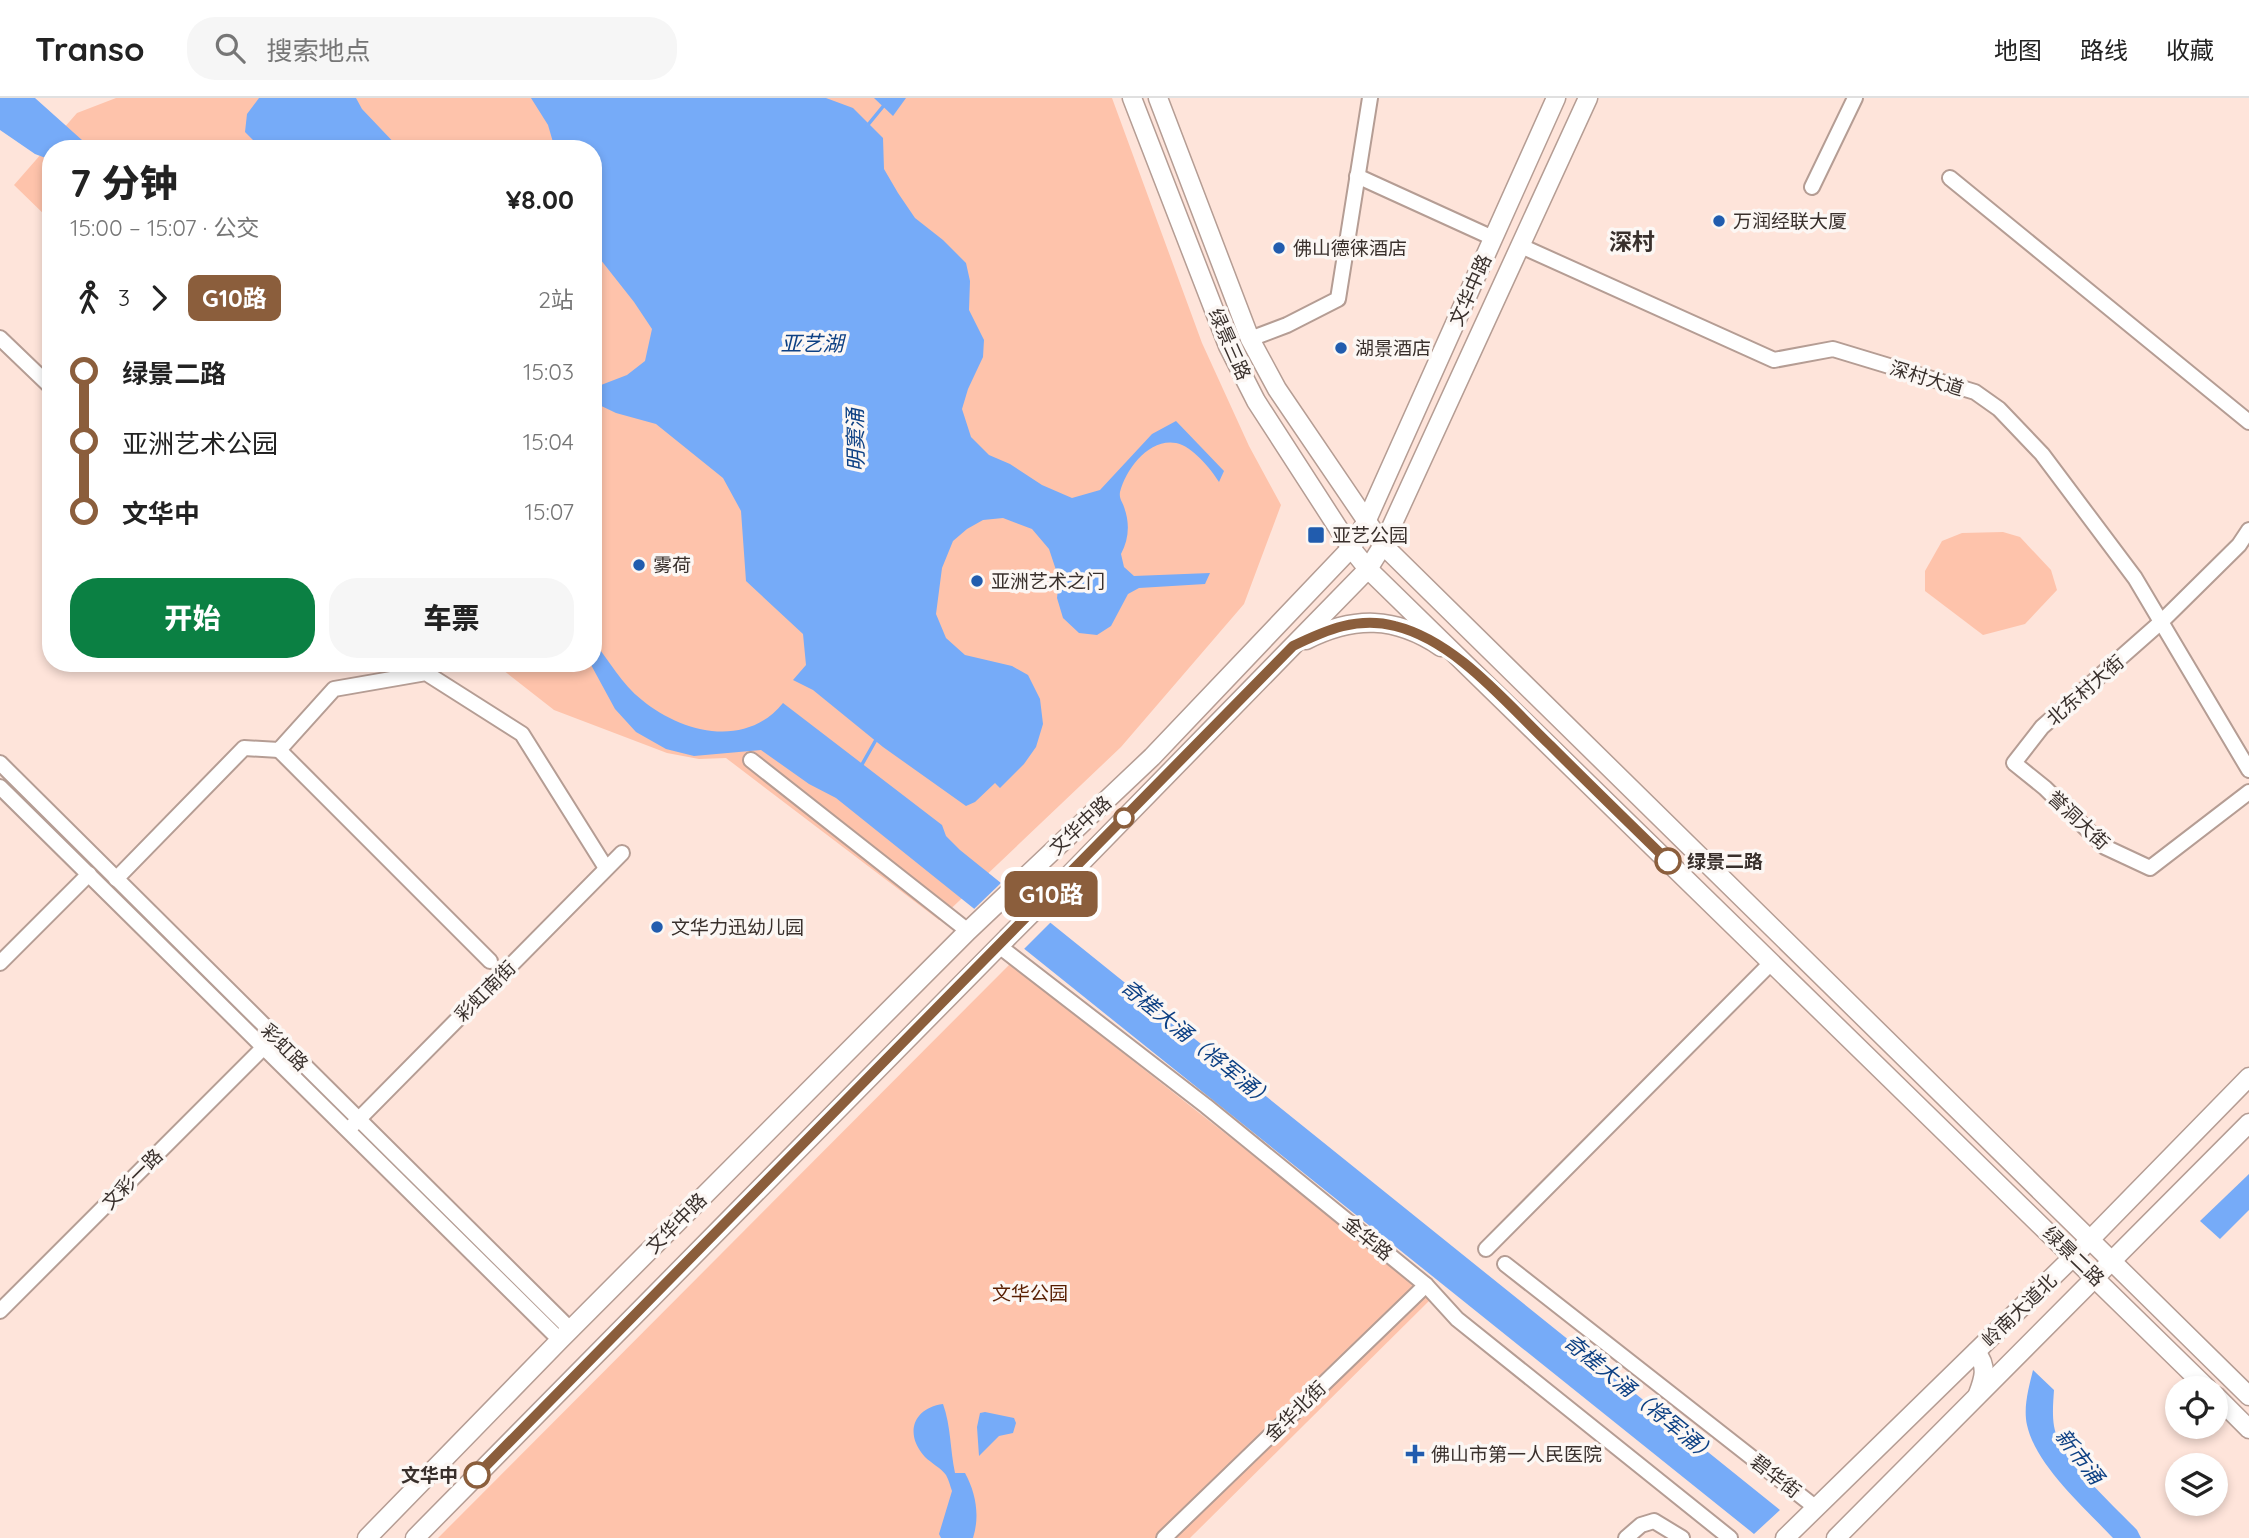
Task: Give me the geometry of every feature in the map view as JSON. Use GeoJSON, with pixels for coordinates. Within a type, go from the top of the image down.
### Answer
{"type":"FeatureCollection","features":[{"type":"Feature","properties":{"kind":"main road","name":"绿景三路"},"geometry":{"type":"LineString","coordinates":[[1132,98],[1228,346],[1256,401],[1351,548],[1368,569]]}},
{"type":"Feature","properties":{"kind":"main road","name":"绿景三路"},"geometry":{"type":"LineString","coordinates":[[1158,98],[1250,339],[1277,389],[1382,545]]}},
{"type":"Feature","properties":{"kind":"main road","name":"文华中路"},"geometry":{"type":"LineString","coordinates":[[367,1538],[565,1335],[968,931],[1152,757],[1351,548],[1366,522],[1556,98]]}},
{"type":"Feature","properties":{"kind":"main road","name":"文华中路"},"geometry":{"type":"LineString","coordinates":[[415,1538],[1368,569],[1382,545],[1588,98]]}},
{"type":"Feature","properties":{"kind":"main road","name":"绿景二路"},"geometry":{"type":"LineString","coordinates":[[1382,545],[2249,1396]]}},
{"type":"Feature","properties":{"kind":"main road","name":"绿景二路"},"geometry":{"type":"LineString","coordinates":[[1368,569],[2195,1376]]}},
{"type":"Feature","properties":{"kind":"main road"},"geometry":{"type":"LineString","coordinates":[[1293,646],[1327,629],[1360,622],[1396,626],[1432,641],[1470,668]]}},
{"type":"Feature","properties":{"kind":"main road","name":"岭南大道北"},"geometry":{"type":"LineString","coordinates":[[1785,1538],[2074,1256],[2249,1077]]}},
{"type":"Feature","properties":{"kind":"main road","name":"岭南大道北"},"geometry":{"type":"LineString","coordinates":[[1836,1538],[2249,1123]]}},
{"type":"Feature","properties":{"kind":"main road"},"geometry":{"type":"LineString","coordinates":[[1976,1352],[1983,1360],[1985,1369],[1976,1397]]}},
{"type":"Feature","properties":{"kind":"main road"},"geometry":{"type":"LineString","coordinates":[[2228,1408],[2249,1429]]}},
{"type":"Feature","properties":{"kind":"street"},"geometry":{"type":"LineString","coordinates":[[1250,339],[1287,325],[1338,299],[1370,98]]}},
{"type":"Feature","properties":{"kind":"street"},"geometry":{"type":"LineString","coordinates":[[1812,187],[1855,98]]}},
{"type":"Feature","properties":{"kind":"street"},"geometry":{"type":"LineString","coordinates":[[1357,176],[1493,238]]}},
{"type":"Feature","properties":{"kind":"street"},"geometry":{"type":"LineString","coordinates":[[1950,178],[2249,422]]}},
{"type":"Feature","properties":{"kind":"street","name":"深村大道"},"geometry":{"type":"LineString","coordinates":[[1521,246],[1774,360],[1833,349],[1975,392],[1999,409],[2042,454],[2135,578],[2249,770]]}},
{"type":"Feature","properties":{"kind":"street"},"geometry":{"type":"LineString","coordinates":[[0,338],[42,378]]}},
{"type":"Feature","properties":{"kind":"street","name":"北东村大街"},"geometry":{"type":"LineString","coordinates":[[2014,763],[2042,727],[2161,622],[2239,545],[2249,530]]}},
{"type":"Feature","properties":{"kind":"street"},"geometry":{"type":"LineString","coordinates":[[279,750],[334,689],[426,673],[522,734],[606,868]]}},
{"type":"Feature","properties":{"kind":"street"},"geometry":{"type":"LineString","coordinates":[[116,879],[244,748],[279,750],[490,961]]}},
{"type":"Feature","properties":{"kind":"street"},"geometry":{"type":"LineString","coordinates":[[751,760],[968,931]]}},
{"type":"Feature","properties":{"kind":"street","name":"彩虹路"},"geometry":{"type":"LineString","coordinates":[[0,763],[353,1125],[565,1335]]}},
{"type":"Feature","properties":{"kind":"street","name":"誉洞大街"},"geometry":{"type":"LineString","coordinates":[[2014,763],[2045,788],[2105,847],[2150,868],[2249,792]]}},
{"type":"Feature","properties":{"kind":"street","name":"彩虹路"},"geometry":{"type":"LineString","coordinates":[[0,787],[264,1047],[353,1125]]}},
{"type":"Feature","properties":{"kind":"street","name":"彩虹南街"},"geometry":{"type":"LineString","coordinates":[[353,1125],[622,853]]}},
{"type":"Feature","properties":{"kind":"street"},"geometry":{"type":"LineString","coordinates":[[0,963],[89,874]]}},
{"type":"Feature","properties":{"kind":"street","name":"金华路"},"geometry":{"type":"LineString","coordinates":[[1003,942],[1426,1285],[1457,1319],[1730,1538]]}},
{"type":"Feature","properties":{"kind":"street"},"geometry":{"type":"LineString","coordinates":[[1486,1249],[1771,962]]}},
{"type":"Feature","properties":{"kind":"street","name":"文彩一路"},"geometry":{"type":"LineString","coordinates":[[0,1311],[264,1047]]}},
{"type":"Feature","properties":{"kind":"street","name":"碧华街"},"geometry":{"type":"LineString","coordinates":[[1505,1264],[1815,1507]]}},
{"type":"Feature","properties":{"kind":"street","name":"金华北街"},"geometry":{"type":"LineString","coordinates":[[1164,1538],[1426,1285]]}},
{"type":"Feature","properties":{"kind":"street"},"geometry":{"type":"LineString","coordinates":[[1626,1538],[1641,1525],[1654,1521],[1682,1538]]}},
{"type":"Feature","properties":{"kind":"green space"},"geometry":{"type":"Polygon","coordinates":[[[116,98],[1112,98],[1202,343],[1249,446],[1281,505],[1244,604],[1121,747],[939,920],[726,758],[699,759],[667,753],[554,710],[505,672],[602,672],[602,140],[53,140],[77,113],[116,98]]]}},
{"type":"Feature","properties":{"kind":"green space"},"geometry":{"type":"Polygon","coordinates":[[[42,153],[42,212],[14,185],[42,153]]]}},
{"type":"Feature","properties":{"kind":"green space"},"geometry":{"type":"Polygon","coordinates":[[[2003,532],[2020,537],[2051,570],[2057,590],[2025,624],[1983,635],[1925,591],[1925,571],[1942,541],[1962,533],[2003,532]]]}},
{"type":"Feature","properties":{"kind":"green space","name":"文华公园"},"geometry":{"type":"Polygon","coordinates":[[[1010,964],[1433,1297],[1190,1538],[438,1538],[1010,964]]]}},
{"type":"Feature","properties":{"kind":"water"},"geometry":{"type":"Polygon","coordinates":[[[0,98],[35,98],[82,140],[42,140],[42,157],[0,130],[0,98]]]}},
{"type":"Feature","properties":{"kind":"water"},"geometry":{"type":"Polygon","coordinates":[[[259,98],[356,98],[362,109],[391,140],[253,140],[245,132],[247,114],[259,98]]]}},
{"type":"Feature","properties":{"kind":"water","name":"亚艺湖"},"geometry":{"type":"Polygon","coordinates":[[[531,98],[826,98],[853,108],[883,138],[884,169],[915,218],[966,263],[970,281],[969,310],[984,340],[983,357],[962,409],[971,437],[989,455],[1010,464],[1042,485],[1072,498],[1100,490],[1152,434],[1176,421],[1224,471],[1219,482],[1195,453],[1176,443],[1157,445],[1133,465],[1120,492],[1128,525],[1126,543],[1121,554],[1124,567],[1134,576],[1210,573],[1205,584],[1139,588],[1128,594],[1111,626],[1097,635],[1079,633],[1063,618],[1057,598],[1059,579],[1049,549],[1032,529],[1003,518],[983,520],[953,541],[942,568],[936,614],[946,638],[965,655],[1012,666],[1028,675],[1040,699],[1043,724],[1036,747],[1024,764],[1000,788],[995,783],[975,802],[966,806],[883,747],[813,690],[793,680],[806,665],[803,634],[746,581],[741,511],[723,478],[656,424],[602,406],[602,385],[627,375],[645,361],[652,329],[602,261],[602,140],[552,140],[548,125],[531,98]]]}},
{"type":"Feature","properties":{"kind":"water"},"geometry":{"type":"Polygon","coordinates":[[[874,98],[906,98],[893,116],[874,98]]]}},
{"type":"Feature","properties":{"kind":"water","name":"奇槎大涌（将军涌）"},"geometry":{"type":"Polygon","coordinates":[[[602,653],[622,680],[642,700],[676,721],[694,728],[733,731],[751,727],[768,717],[783,703],[942,825],[946,836],[960,850],[1780,1510],[1754,1534],[836,798],[809,784],[761,750],[694,756],[666,749],[636,732],[615,709],[595,672],[602,672],[602,653]]]}},
{"type":"Feature","properties":{"kind":"water"},"geometry":{"type":"Polygon","coordinates":[[[2249,1174],[2249,1210],[2220,1239],[2200,1221],[2249,1174]]]}},
{"type":"Feature","properties":{"kind":"water"},"geometry":{"type":"Polygon","coordinates":[[[2033,1370],[2054,1390],[2054,1427],[2065,1450],[2094,1486],[2137,1530],[2141,1538],[2113,1538],[2063,1486],[2040,1456],[2026,1418],[2033,1370]]]}},
{"type":"Feature","properties":{"kind":"water"},"geometry":{"type":"Polygon","coordinates":[[[943,1404],[955,1473],[965,1473],[972,1488],[976,1513],[973,1538],[941,1538],[939,1534],[952,1491],[946,1475],[925,1457],[915,1440],[915,1423],[919,1416],[933,1406],[943,1404]]]}},
{"type":"Feature","properties":{"kind":"water"},"geometry":{"type":"Polygon","coordinates":[[[980,1413],[1014,1418],[1016,1423],[1013,1433],[999,1436],[979,1456],[977,1427],[980,1413]]]}},
{"type":"Feature","properties":{"kind":"pier"},"geometry":{"type":"Polygon","coordinates":[[[1002,882],[1051,922],[1023,950],[973,910],[1002,882]]]}},
{"type":"Feature","properties":{"kind":"waterway","name":"明窦涌"},"geometry":{"type":"LineString","coordinates":[[867,126],[890,98]]}},
{"type":"Feature","properties":{"kind":"waterway","name":"明窦涌"},"geometry":{"type":"LineString","coordinates":[[860,768],[877,738]]}},
{"type":"Feature","properties":{"kind":"bus line","name":"G10路"},"geometry":{"type":"LineString","coordinates":[[477,1475],[1293,646],[1327,629],[1360,622],[1396,626],[1432,641],[1470,668],[1668,861]]}},
{"type":"Feature","properties":{"kind":"place","name":"万润经联大厦"},"geometry":{"type":"Point","coordinates":[1719,221]}},
{"type":"Feature","properties":{"kind":"place","name":"佛山德徕酒店"},"geometry":{"type":"Point","coordinates":[1279,248]}},
{"type":"Feature","properties":{"kind":"place","name":"湖景酒店"},"geometry":{"type":"Point","coordinates":[1341,348]}},
{"type":"Feature","properties":{"kind":"place","name":"亚艺公园"},"geometry":{"type":"Point","coordinates":[1316,535]}},
{"type":"Feature","properties":{"kind":"place","name":"雾荷"},"geometry":{"type":"Point","coordinates":[639,565]}},
{"type":"Feature","properties":{"kind":"place","name":"亚洲艺术之门"},"geometry":{"type":"Point","coordinates":[977,581]}},
{"type":"Feature","properties":{"kind":"place","name":"绿景二路"},"geometry":{"type":"Point","coordinates":[1668,861]}},
{"type":"Feature","properties":{"kind":"place","name":"文华力迅幼儿园"},"geometry":{"type":"Point","coordinates":[657,927]}},
{"type":"Feature","properties":{"kind":"place","name":"佛山市第一人民医院"},"geometry":{"type":"Point","coordinates":[1415,1454]}},
{"type":"Feature","properties":{"kind":"place","name":"文华中"},"geometry":{"type":"Point","coordinates":[477,1475]}},
{"type":"Feature","properties":{"kind":"district","name":"深村"},"geometry":{"type":"Point","coordinates":[1632,241]}},
{"type":"Feature","properties":{"kind":"water label","name":"新市涌"},"geometry":{"type":"Point","coordinates":[2080,1456]}}]}
